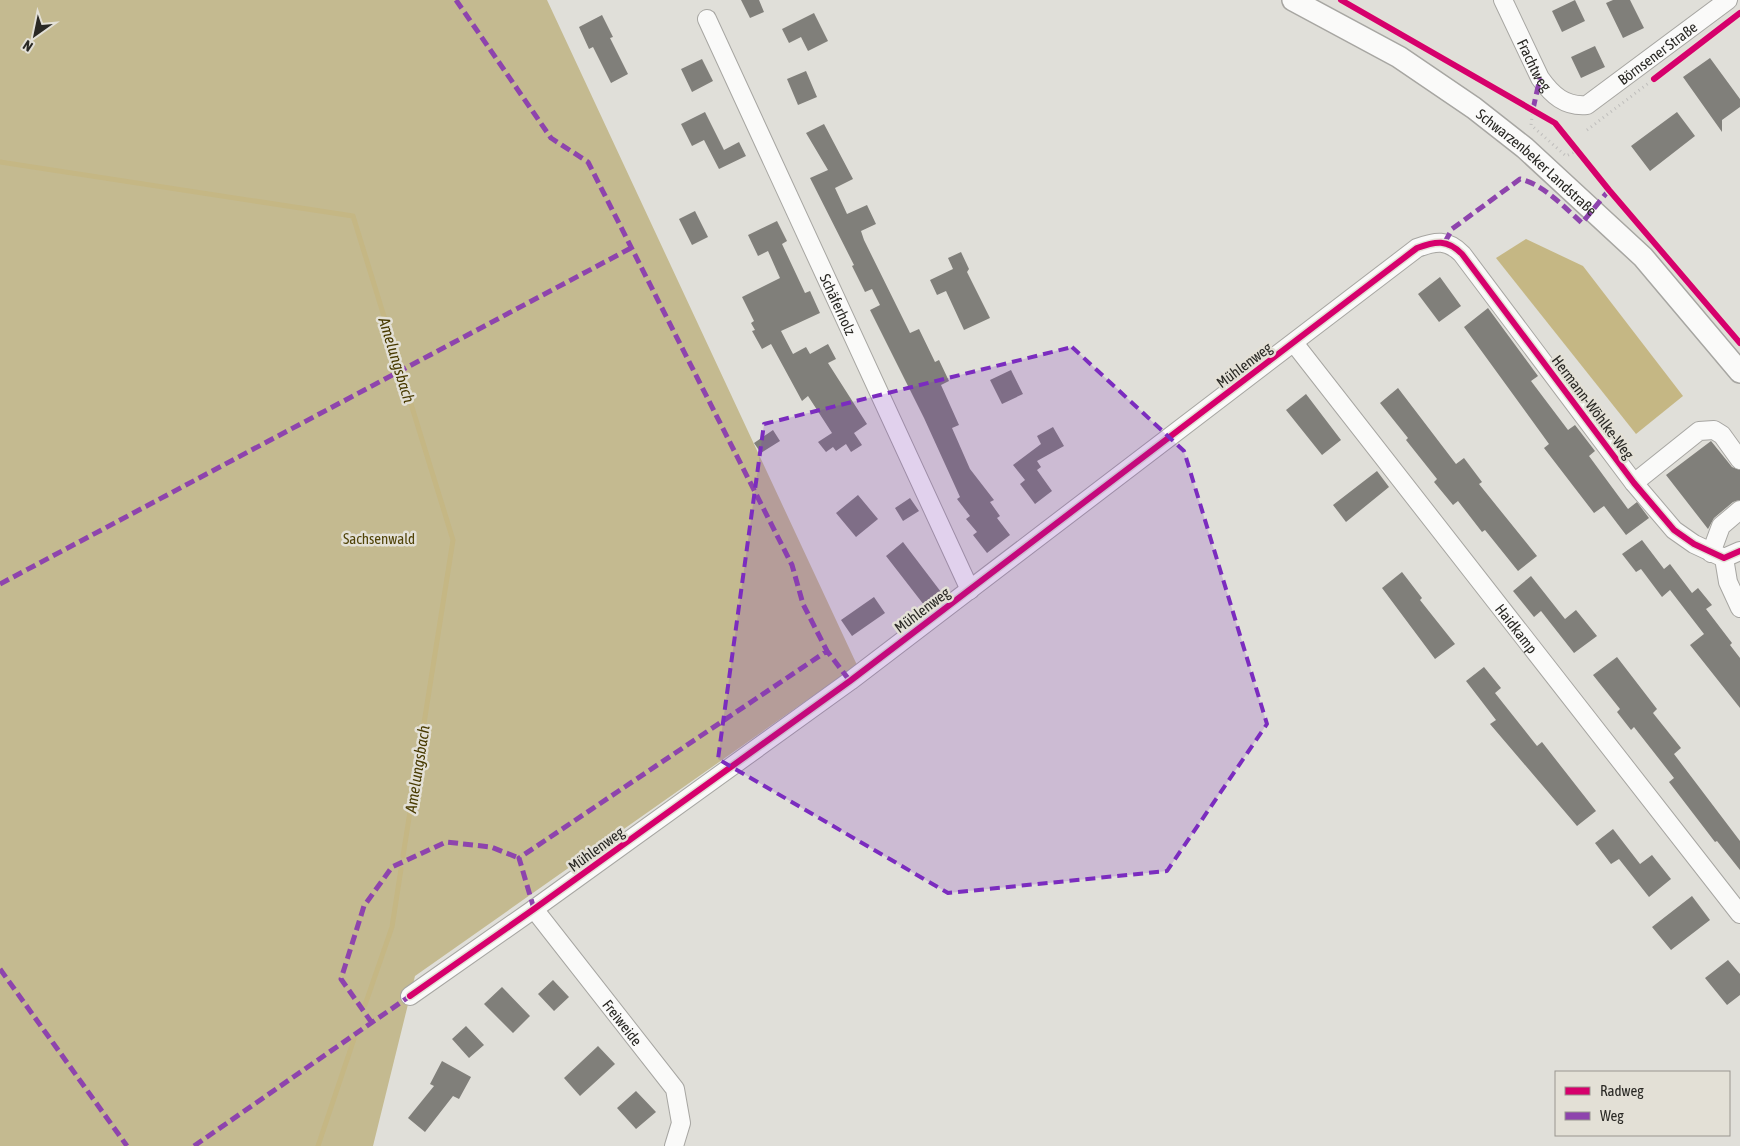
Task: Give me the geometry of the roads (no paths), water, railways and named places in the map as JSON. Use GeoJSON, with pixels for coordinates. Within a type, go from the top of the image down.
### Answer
{"type":"FeatureCollection","features":[{"type":"Feature","properties":{"kind":"main road","name":"Schwarzenbeker Landstraße"},"geometry":{"type":"LineString","coordinates":[[1293,0],[1399,57],[1474,108],[1525,148],[1643,257],[1740,372]]}},
{"type":"Feature","properties":{"kind":"street","name":"Frachtweg"},"geometry":{"type":"LineString","coordinates":[[1503,0],[1540,78],[1548,90],[1568,104],[1587,105]]}},
{"type":"Feature","properties":{"kind":"street","name":"Börnsener Straße"},"geometry":{"type":"LineString","coordinates":[[1587,105],[1728,0]]}},
{"type":"Feature","properties":{"kind":"street","name":"Schäferholz"},"geometry":{"type":"LineString","coordinates":[[707,19],[970,590]]}},
{"type":"Feature","properties":{"kind":"street","name":"Mühlenweg"},"geometry":{"type":"LineString","coordinates":[[410,996],[850,681],[1417,248],[1445,242]]}},
{"type":"Feature","properties":{"kind":"street","name":"Hermann-Wöhlke-Weg"},"geometry":{"type":"LineString","coordinates":[[1445,242],[1455,247],[1462,254],[1634,483],[1674,530],[1725,554]]}},
{"type":"Feature","properties":{"kind":"street","name":"Haidkamp"},"geometry":{"type":"LineString","coordinates":[[1294,342],[1740,914]]}},
{"type":"Feature","properties":{"kind":"street"},"geometry":{"type":"LineString","coordinates":[[1634,483],[1699,431],[1714,430],[1722,435],[1740,460]]}},
{"type":"Feature","properties":{"kind":"street"},"geometry":{"type":"LineString","coordinates":[[1740,510],[1721,526],[1728,582],[1740,608]]}},
{"type":"Feature","properties":{"kind":"street","name":"Freiweide"},"geometry":{"type":"LineString","coordinates":[[534,909],[674,1089],[680,1123],[674,1146]]}},
{"type":"Feature","properties":{"kind":"waterway","name":"Amelungsbach"},"geometry":{"type":"LineString","coordinates":[[0,162],[353,216],[453,540],[403,856]]}},
{"type":"Feature","properties":{"kind":"waterway","name":"Amelungsbach"},"geometry":{"type":"LineString","coordinates":[[365,1005],[392,927],[401,869]]}},
{"type":"Feature","properties":{"kind":"waterway","name":"Amelungsbach"},"geometry":{"type":"LineString","coordinates":[[318,1146],[354,1039]]}},
{"type":"Feature","properties":{"kind":"park label","name":"Sachsenwald"},"geometry":{"type":"Point","coordinates":[379,538]}}]}
